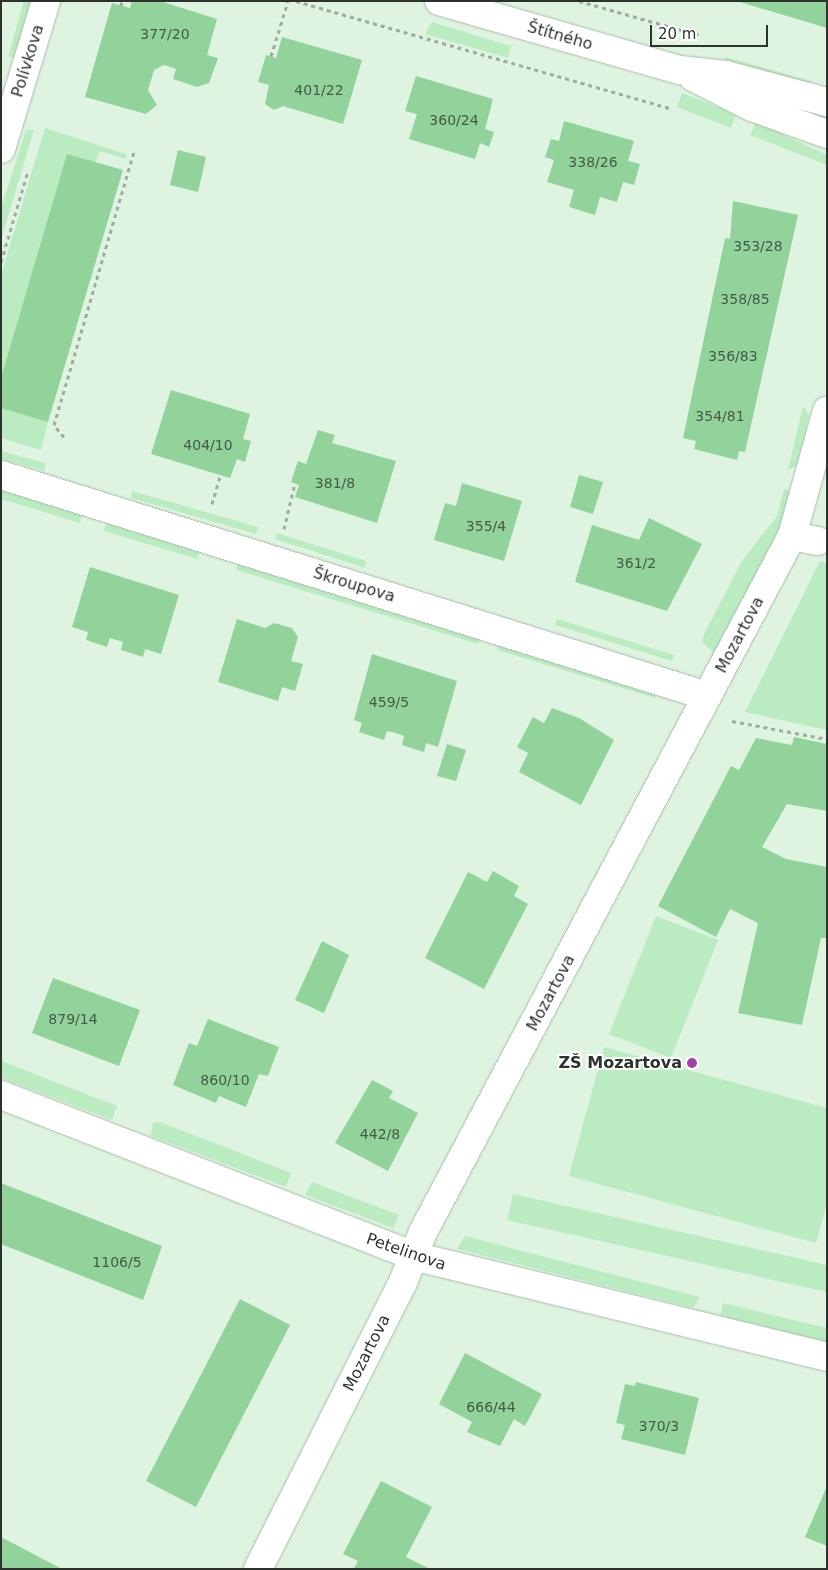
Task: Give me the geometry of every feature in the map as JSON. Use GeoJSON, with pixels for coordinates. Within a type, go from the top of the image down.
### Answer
{"type":"FeatureCollection","features":[{"type":"Feature","properties":{"kind":"street","name":"Polívkova"},"geometry":{"type":"LineString","coordinates":[[1,149],[46,1]]}},
{"type":"Feature","properties":{"kind":"street","name":"Štítného"},"geometry":{"type":"LineString","coordinates":[[439,1],[680,70],[726,75],[827,102]]}},
{"type":"Feature","properties":{"kind":"street","name":"Štítného"},"geometry":{"type":"LineString","coordinates":[[680,70],[752,107],[827,134]]}},
{"type":"Feature","properties":{"kind":"street","name":"Mozartova"},"geometry":{"type":"LineString","coordinates":[[258,1569],[414,1256],[707,696],[805,539],[827,411]]}},
{"type":"Feature","properties":{"kind":"street","name":"Škroupova"},"geometry":{"type":"LineString","coordinates":[[1,475],[707,696]]}},
{"type":"Feature","properties":{"kind":"street","name":"Petelinova"},"geometry":{"type":"LineString","coordinates":[[1,1095],[414,1256],[827,1357]]}},
{"type":"Feature","properties":{"kind":"path"},"geometry":{"type":"LineString","coordinates":[[272,56],[288,1]]}},
{"type":"Feature","properties":{"kind":"path"},"geometry":{"type":"LineString","coordinates":[[296,1],[672,110]]}},
{"type":"Feature","properties":{"kind":"path"},"geometry":{"type":"LineString","coordinates":[[64,437],[54,425],[134,151]]}},
{"type":"Feature","properties":{"kind":"path"},"geometry":{"type":"LineString","coordinates":[[110,211],[117,213]]}},
{"type":"Feature","properties":{"kind":"path"},"geometry":{"type":"LineString","coordinates":[[86,293],[93,294]]}},
{"type":"Feature","properties":{"kind":"path"},"geometry":{"type":"LineString","coordinates":[[61,378],[68,379]]}},
{"type":"Feature","properties":{"kind":"path"},"geometry":{"type":"LineString","coordinates":[[212,503],[220,476]]}},
{"type":"Feature","properties":{"kind":"path"},"geometry":{"type":"LineString","coordinates":[[285,524],[295,483]]}},
{"type":"Feature","properties":{"kind":"path"},"geometry":{"type":"LineString","coordinates":[[729,720],[827,739]]}},
{"type":"Feature","properties":{"kind":"green space"},"geometry":{"type":"Polygon","coordinates":[[[24,1],[31,1],[15,58],[8,56],[24,1]]]}},
{"type":"Feature","properties":{"kind":"green space"},"geometry":{"type":"Polygon","coordinates":[[[432,22],[511,46],[508,58],[425,34],[432,22]]]}},
{"type":"Feature","properties":{"kind":"green space"},"geometry":{"type":"Polygon","coordinates":[[[726,57],[810,81],[809,86],[725,62],[726,57]]]}},
{"type":"Feature","properties":{"kind":"green space"},"geometry":{"type":"Polygon","coordinates":[[[682,93],[736,114],[731,128],[677,107],[682,93]]]}},
{"type":"Feature","properties":{"kind":"green space"},"geometry":{"type":"Polygon","coordinates":[[[756,122],[827,155],[827,165],[750,135],[756,122]]]}},
{"type":"Feature","properties":{"kind":"green space"},"geometry":{"type":"Polygon","coordinates":[[[45,128],[126,154],[126,159],[100,151],[1,378],[1,275],[45,128]]]}},
{"type":"Feature","properties":{"kind":"green space"},"geometry":{"type":"Polygon","coordinates":[[[26,130],[34,130],[1,240],[1,208],[26,130]]]}},
{"type":"Feature","properties":{"kind":"green space"},"geometry":{"type":"Polygon","coordinates":[[[803,406],[809,415],[798,465],[788,470],[803,406]]]}},
{"type":"Feature","properties":{"kind":"green space"},"geometry":{"type":"Polygon","coordinates":[[[1,408],[48,422],[41,450],[1,438],[1,408]]]}},
{"type":"Feature","properties":{"kind":"green space"},"geometry":{"type":"Polygon","coordinates":[[[1,451],[45,463],[45,471],[1,459],[1,451]]]}},
{"type":"Feature","properties":{"kind":"green space"},"geometry":{"type":"Polygon","coordinates":[[[784,489],[791,491],[770,556],[714,653],[702,642],[704,634],[742,561],[777,516],[784,489]]]}},
{"type":"Feature","properties":{"kind":"green space"},"geometry":{"type":"Polygon","coordinates":[[[1,490],[82,514],[80,523],[1,499],[1,490]]]}},
{"type":"Feature","properties":{"kind":"green space"},"geometry":{"type":"Polygon","coordinates":[[[132,491],[258,527],[256,534],[131,498],[132,491]]]}},
{"type":"Feature","properties":{"kind":"green space"},"geometry":{"type":"Polygon","coordinates":[[[106,523],[200,551],[197,559],[104,531],[106,523]]]}},
{"type":"Feature","properties":{"kind":"green space"},"geometry":{"type":"Polygon","coordinates":[[[277,533],[366,561],[365,568],[275,539],[277,533]]]}},
{"type":"Feature","properties":{"kind":"green space"},"geometry":{"type":"Polygon","coordinates":[[[820,561],[827,563],[827,730],[745,712],[820,561]]]}},
{"type":"Feature","properties":{"kind":"green space"},"geometry":{"type":"Polygon","coordinates":[[[239,562],[480,636],[478,644],[236,570],[239,562]]]}},
{"type":"Feature","properties":{"kind":"green space"},"geometry":{"type":"Polygon","coordinates":[[[557,619],[674,655],[672,661],[555,625],[557,619]]]}},
{"type":"Feature","properties":{"kind":"green space"},"geometry":{"type":"Polygon","coordinates":[[[499,643],[657,691],[655,698],[497,650],[499,643]]]}},
{"type":"Feature","properties":{"kind":"green space"},"geometry":{"type":"Polygon","coordinates":[[[656,916],[718,940],[671,1058],[609,1034],[656,916]]]}},
{"type":"Feature","properties":{"kind":"green space"},"geometry":{"type":"Polygon","coordinates":[[[604,1047],[827,1108],[827,1203],[816,1243],[569,1176],[604,1047]]]}},
{"type":"Feature","properties":{"kind":"green space"},"geometry":{"type":"Polygon","coordinates":[[[1,1061],[117,1106],[112,1120],[1,1078],[1,1061]]]}},
{"type":"Feature","properties":{"kind":"green space"},"geometry":{"type":"Polygon","coordinates":[[[160,1122],[291,1173],[286,1187],[151,1136],[153,1123],[160,1122]]]}},
{"type":"Feature","properties":{"kind":"green space"},"geometry":{"type":"Polygon","coordinates":[[[312,1182],[399,1215],[393,1228],[305,1195],[312,1182]]]}},
{"type":"Feature","properties":{"kind":"green space"},"geometry":{"type":"Polygon","coordinates":[[[513,1194],[827,1265],[827,1292],[507,1220],[513,1194]]]}},
{"type":"Feature","properties":{"kind":"green space"},"geometry":{"type":"Polygon","coordinates":[[[465,1236],[700,1297],[693,1308],[457,1249],[465,1236]]]}},
{"type":"Feature","properties":{"kind":"green space"},"geometry":{"type":"Polygon","coordinates":[[[723,1303],[827,1328],[827,1343],[720,1317],[723,1303]]]}},
{"type":"Feature","properties":{"kind":"building"},"geometry":{"type":"Polygon","coordinates":[[[132,1],[160,1],[217,19],[207,55],[218,58],[209,83],[197,87],[173,79],[176,69],[164,65],[154,70],[148,90],[157,105],[146,114],[85,97],[112,3],[130,8],[132,1]]]}},
{"type":"Feature","properties":{"kind":"building"},"geometry":{"type":"Polygon","coordinates":[[[827,1],[827,28],[740,2],[827,1]]]}},
{"type":"Feature","properties":{"kind":"building"},"geometry":{"type":"Polygon","coordinates":[[[282,37],[362,60],[343,124],[283,106],[274,110],[265,104],[269,85],[258,82],[266,55],[276,58],[282,37]]]}},
{"type":"Feature","properties":{"kind":"building"},"geometry":{"type":"Polygon","coordinates":[[[416,76],[493,99],[485,129],[494,132],[489,147],[480,143],[475,159],[409,139],[417,114],[405,111],[416,76]]]}},
{"type":"Feature","properties":{"kind":"building"},"geometry":{"type":"Polygon","coordinates":[[[564,121],[634,141],[628,161],[640,164],[634,185],[623,182],[617,202],[600,197],[595,215],[569,207],[574,190],[547,182],[554,160],[545,157],[551,139],[559,141],[564,121]]]}},
{"type":"Feature","properties":{"kind":"building"},"geometry":{"type":"Polygon","coordinates":[[[178,150],[206,157],[198,192],[170,185],[178,150]]]}},
{"type":"Feature","properties":{"kind":"building"},"geometry":{"type":"Polygon","coordinates":[[[67,154],[123,170],[48,422],[1,408],[1,378],[67,154]]]}},
{"type":"Feature","properties":{"kind":"building"},"geometry":{"type":"Polygon","coordinates":[[[733,201],[798,215],[745,452],[739,451],[737,460],[694,449],[696,441],[683,438],[725,238],[730,239],[733,201]]]}},
{"type":"Feature","properties":{"kind":"building"},"geometry":{"type":"Polygon","coordinates":[[[171,390],[250,414],[243,439],[251,441],[245,462],[237,459],[230,478],[151,454],[171,390]]]}},
{"type":"Feature","properties":{"kind":"building"},"geometry":{"type":"Polygon","coordinates":[[[318,430],[335,435],[332,443],[396,461],[377,523],[295,497],[299,485],[291,482],[298,461],[306,464],[318,430]]]}},
{"type":"Feature","properties":{"kind":"building"},"geometry":{"type":"Polygon","coordinates":[[[579,475],[603,482],[593,514],[570,507],[579,475]]]}},
{"type":"Feature","properties":{"kind":"building"},"geometry":{"type":"Polygon","coordinates":[[[462,483],[522,501],[504,561],[434,540],[445,503],[456,506],[462,483]]]}},
{"type":"Feature","properties":{"kind":"building"},"geometry":{"type":"Polygon","coordinates":[[[649,518],[702,544],[667,611],[575,582],[592,525],[639,540],[649,518]]]}},
{"type":"Feature","properties":{"kind":"building"},"geometry":{"type":"Polygon","coordinates":[[[90,567],[179,595],[161,654],[145,649],[143,657],[121,650],[123,642],[110,638],[107,647],[86,640],[88,632],[72,627],[90,567]]]}},
{"type":"Feature","properties":{"kind":"building"},"geometry":{"type":"Polygon","coordinates":[[[237,619],[265,628],[274,623],[292,628],[298,637],[291,661],[303,664],[295,691],[282,687],[278,701],[218,682],[237,619]]]}},
{"type":"Feature","properties":{"kind":"building"},"geometry":{"type":"Polygon","coordinates":[[[372,654],[457,681],[438,747],[426,743],[424,752],[402,745],[404,736],[396,733],[387,731],[384,740],[359,732],[362,723],[354,720],[372,654]]]}},
{"type":"Feature","properties":{"kind":"building"},"geometry":{"type":"Polygon","coordinates":[[[552,708],[579,718],[614,740],[581,805],[519,772],[528,753],[517,747],[533,717],[544,723],[552,708]]]}},
{"type":"Feature","properties":{"kind":"building"},"geometry":{"type":"Polygon","coordinates":[[[794,737],[827,744],[827,811],[787,804],[762,847],[786,859],[827,867],[827,938],[821,938],[802,1025],[738,1013],[758,923],[730,909],[716,937],[658,906],[731,766],[739,770],[756,738],[792,745],[794,737]]]}},
{"type":"Feature","properties":{"kind":"building"},"geometry":{"type":"Polygon","coordinates":[[[447,744],[466,750],[456,781],[437,776],[447,744]]]}},
{"type":"Feature","properties":{"kind":"building"},"geometry":{"type":"Polygon","coordinates":[[[493,871],[519,886],[514,896],[528,904],[484,989],[425,958],[468,872],[487,882],[493,871]]]}},
{"type":"Feature","properties":{"kind":"building"},"geometry":{"type":"Polygon","coordinates":[[[322,941],[349,955],[324,1013],[295,1000],[322,941]]]}},
{"type":"Feature","properties":{"kind":"building"},"geometry":{"type":"Polygon","coordinates":[[[53,978],[140,1010],[119,1066],[32,1033],[53,978]]]}},
{"type":"Feature","properties":{"kind":"building"},"geometry":{"type":"Polygon","coordinates":[[[208,1019],[279,1047],[268,1076],[259,1074],[246,1107],[219,1096],[216,1103],[173,1085],[189,1043],[197,1046],[208,1019]]]}},
{"type":"Feature","properties":{"kind":"building"},"geometry":{"type":"Polygon","coordinates":[[[372,1080],[393,1091],[389,1098],[418,1113],[388,1171],[335,1143],[372,1080]]]}},
{"type":"Feature","properties":{"kind":"building"},"geometry":{"type":"Polygon","coordinates":[[[1,1183],[162,1246],[143,1300],[1,1244],[1,1183]]]}},
{"type":"Feature","properties":{"kind":"building"},"geometry":{"type":"Polygon","coordinates":[[[240,1299],[290,1325],[196,1507],[146,1481],[240,1299]]]}},
{"type":"Feature","properties":{"kind":"building"},"geometry":{"type":"Polygon","coordinates":[[[465,1353],[542,1394],[525,1426],[514,1419],[500,1446],[467,1432],[472,1422],[439,1404],[465,1353]]]}},
{"type":"Feature","properties":{"kind":"building"},"geometry":{"type":"Polygon","coordinates":[[[636,1382],[699,1398],[685,1455],[621,1439],[625,1425],[616,1423],[625,1384],[635,1386],[636,1382]]]}},
{"type":"Feature","properties":{"kind":"building"},"geometry":{"type":"Polygon","coordinates":[[[381,1481],[432,1507],[406,1557],[430,1569],[354,1569],[358,1561],[343,1554],[381,1481]]]}},
{"type":"Feature","properties":{"kind":"building"},"geometry":{"type":"Polygon","coordinates":[[[827,1486],[827,1546],[805,1537],[827,1486]]]}},
{"type":"Feature","properties":{"kind":"building"},"geometry":{"type":"Polygon","coordinates":[[[1,1537],[62,1569],[1,1569],[1,1537]]]}},
{"type":"Feature","properties":{"kind":"place","name":"ZŠ Mozartova"},"geometry":{"type":"Point","coordinates":[692,1063]}}]}
